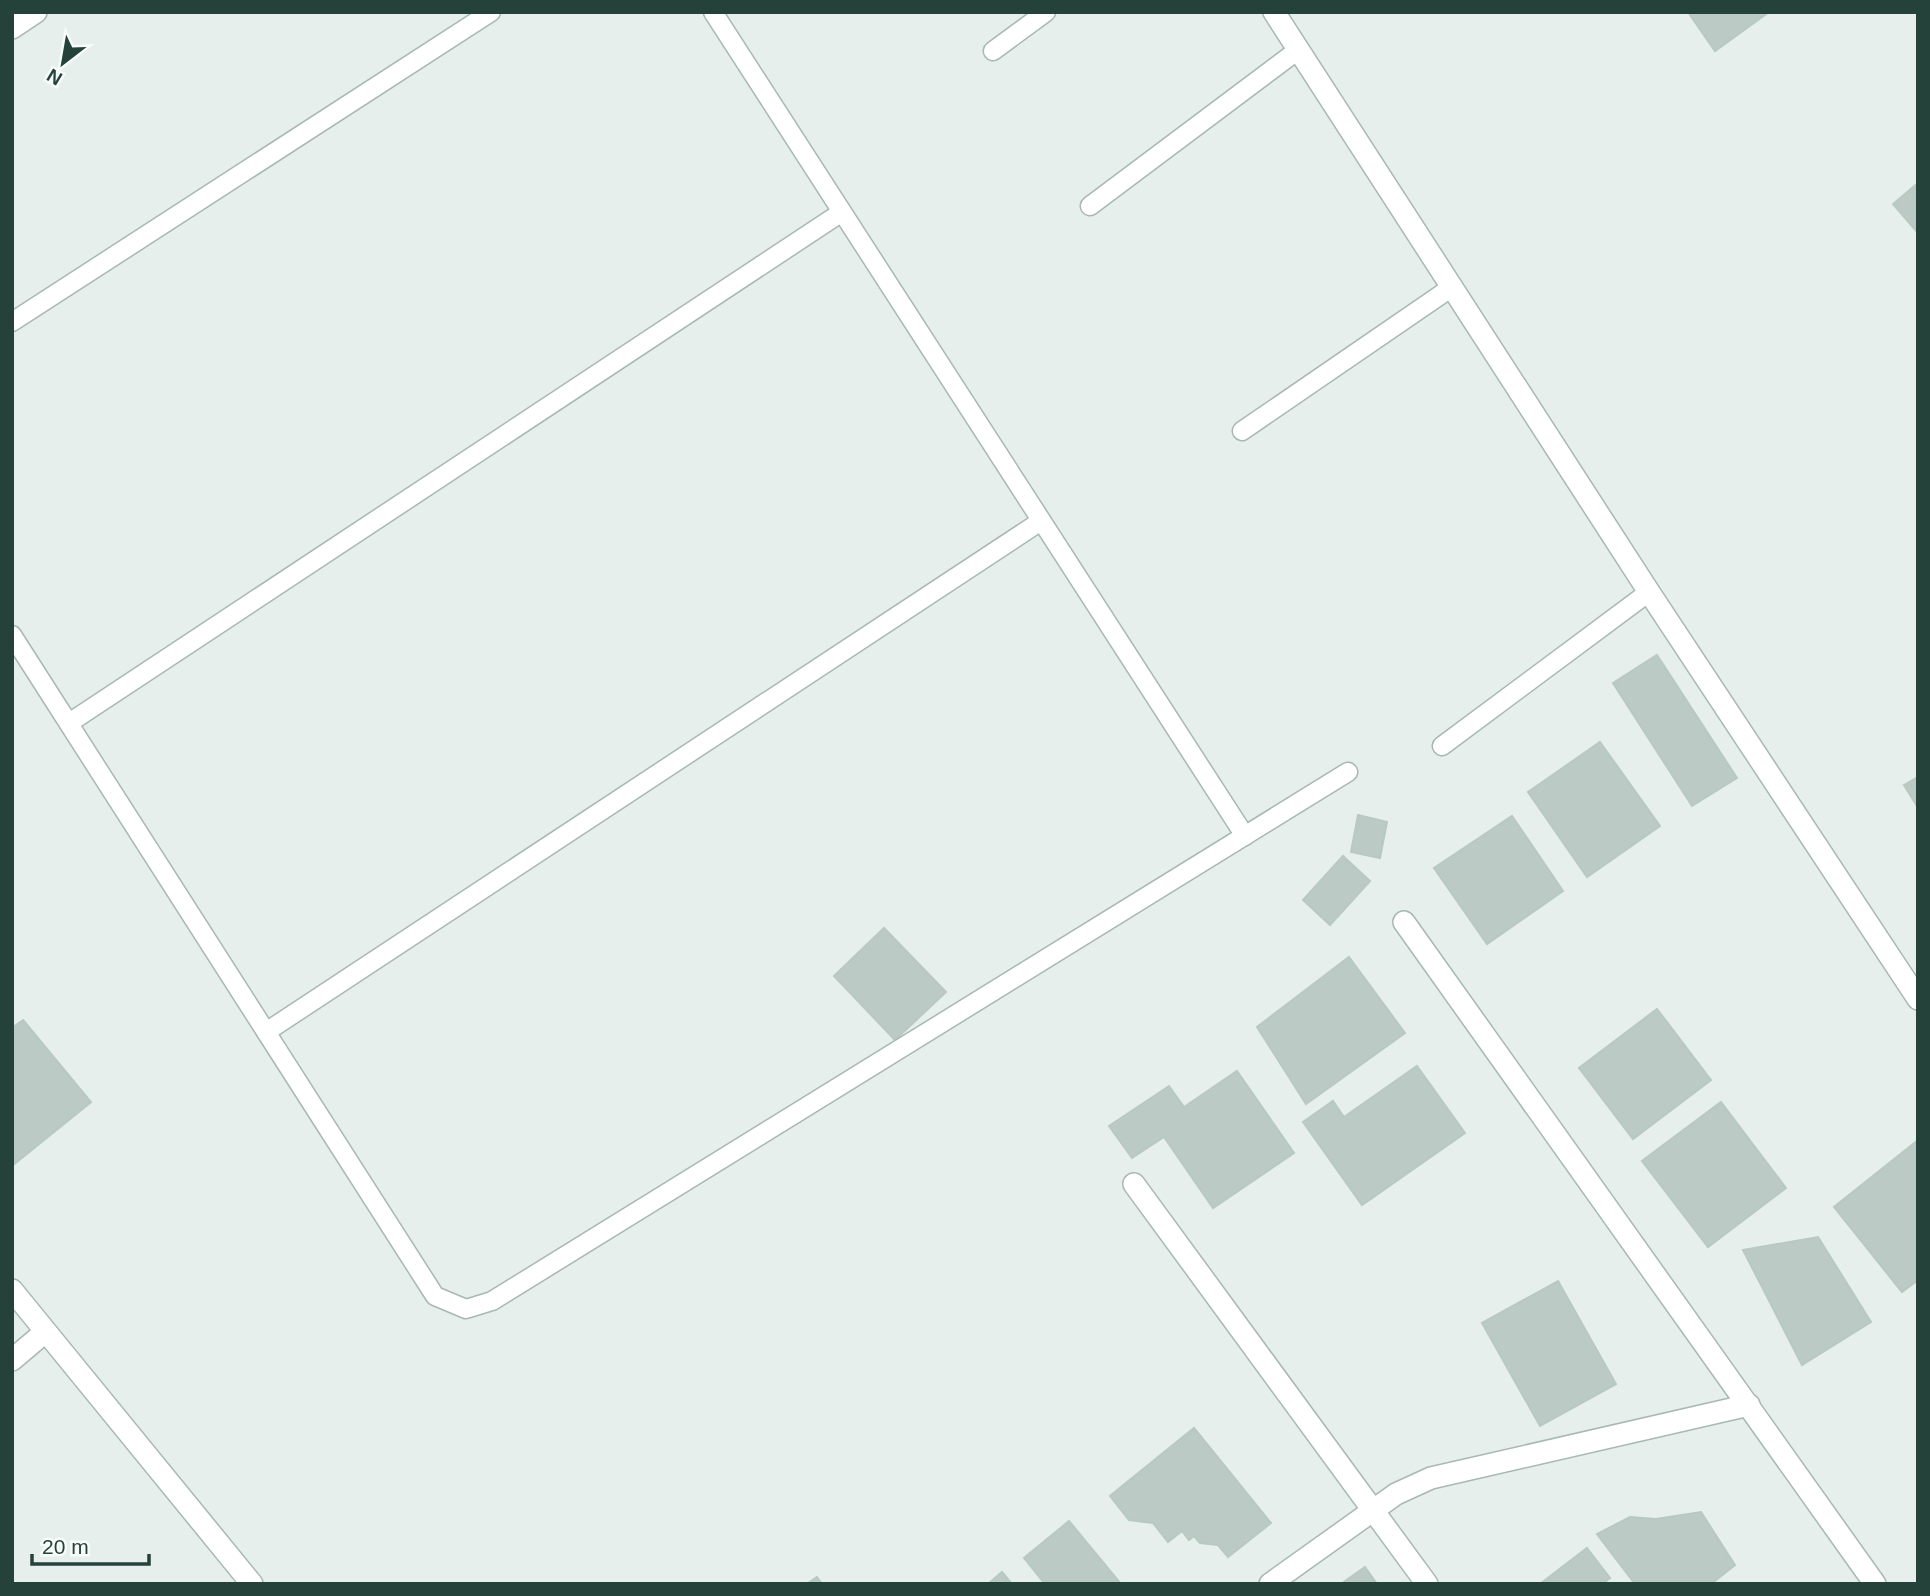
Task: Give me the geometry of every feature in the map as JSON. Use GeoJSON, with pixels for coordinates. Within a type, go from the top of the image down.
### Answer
{"type":"FeatureCollection","features":[{"type":"Feature","properties":{"kind":"street"},"geometry":{"type":"LineString","coordinates":[[12,28],[36,12]]}},
{"type":"Feature","properties":{"kind":"street"},"geometry":{"type":"LineString","coordinates":[[1274,12],[1649,592],[1918,999]]}},
{"type":"Feature","properties":{"kind":"street"},"geometry":{"type":"LineString","coordinates":[[1404,922],[1875,1584]]}},
{"type":"Feature","properties":{"kind":"street"},"geometry":{"type":"LineString","coordinates":[[1134,1184],[1427,1584]]}},
{"type":"Feature","properties":{"kind":"street"},"geometry":{"type":"LineString","coordinates":[[12,1290],[252,1584]]}},
{"type":"Feature","properties":{"kind":"street"},"geometry":{"type":"LineString","coordinates":[[12,1360],[45,1332]]}},
{"type":"Feature","properties":{"kind":"street"},"geometry":{"type":"LineString","coordinates":[[1270,1584],[1396,1494],[1431,1478],[1749,1405]]}},
{"type":"Feature","properties":{"kind":"lane"},"geometry":{"type":"LineString","coordinates":[[12,322],[491,12]]}},
{"type":"Feature","properties":{"kind":"lane"},"geometry":{"type":"LineString","coordinates":[[713,12],[1245,836]]}},
{"type":"Feature","properties":{"kind":"lane"},"geometry":{"type":"LineString","coordinates":[[993,51],[1046,12]]}},
{"type":"Feature","properties":{"kind":"lane"},"geometry":{"type":"LineString","coordinates":[[1090,206],[1298,50]]}},
{"type":"Feature","properties":{"kind":"lane"},"geometry":{"type":"LineString","coordinates":[[69,723],[842,212]]}},
{"type":"Feature","properties":{"kind":"lane"},"geometry":{"type":"LineString","coordinates":[[1242,431],[1452,287]]}},
{"type":"Feature","properties":{"kind":"lane"},"geometry":{"type":"LineString","coordinates":[[267,1032],[1041,521]]}},
{"type":"Feature","properties":{"kind":"lane"},"geometry":{"type":"LineString","coordinates":[[1442,746],[1649,592]]}},
{"type":"Feature","properties":{"kind":"lane"},"geometry":{"type":"LineString","coordinates":[[12,635],[435,1296],[466,1309],[492,1301],[1348,772]]}},
{"type":"Feature","properties":{"kind":"building"},"geometry":{"type":"Polygon","coordinates":[[[1688,12],[1769,12],[1715,51],[1688,12]]]}},
{"type":"Feature","properties":{"kind":"building"},"geometry":{"type":"Polygon","coordinates":[[[1918,183],[1918,233],[1893,204],[1918,183]]]}},
{"type":"Feature","properties":{"kind":"building"},"geometry":{"type":"Polygon","coordinates":[[[1657,655],[1737,778],[1692,806],[1613,683],[1657,655]]]}},
{"type":"Feature","properties":{"kind":"building"},"geometry":{"type":"Polygon","coordinates":[[[1600,742],[1660,826],[1587,877],[1528,792],[1600,742]]]}},
{"type":"Feature","properties":{"kind":"building"},"geometry":{"type":"Polygon","coordinates":[[[1918,777],[1918,808],[1904,785],[1918,777]]]}},
{"type":"Feature","properties":{"kind":"building"},"geometry":{"type":"Polygon","coordinates":[[[1358,815],[1387,822],[1380,858],[1351,852],[1358,815]]]}},
{"type":"Feature","properties":{"kind":"building"},"geometry":{"type":"Polygon","coordinates":[[[1512,816],[1563,891],[1487,944],[1434,868],[1512,816]]]}},
{"type":"Feature","properties":{"kind":"building"},"geometry":{"type":"Polygon","coordinates":[[[1343,856],[1370,881],[1330,925],[1303,900],[1343,856]]]}},
{"type":"Feature","properties":{"kind":"building"},"geometry":{"type":"Polygon","coordinates":[[[884,928],[946,992],[895,1040],[834,976],[884,928]]]}},
{"type":"Feature","properties":{"kind":"building"},"geometry":{"type":"Polygon","coordinates":[[[1349,957],[1405,1033],[1306,1104],[1257,1027],[1349,957]]]}},
{"type":"Feature","properties":{"kind":"building"},"geometry":{"type":"Polygon","coordinates":[[[1657,1009],[1711,1080],[1633,1139],[1579,1068],[1657,1009]]]}},
{"type":"Feature","properties":{"kind":"building"},"geometry":{"type":"Polygon","coordinates":[[[23,1020],[91,1102],[12,1166],[12,1028],[23,1020]]]}},
{"type":"Feature","properties":{"kind":"building"},"geometry":{"type":"Polygon","coordinates":[[[1417,1066],[1465,1133],[1362,1205],[1303,1122],[1333,1101],[1344,1117],[1417,1066]]]}},
{"type":"Feature","properties":{"kind":"building"},"geometry":{"type":"Polygon","coordinates":[[[1237,1071],[1294,1153],[1213,1208],[1164,1137],[1132,1158],[1109,1126],[1169,1086],[1184,1107],[1237,1071]]]}},
{"type":"Feature","properties":{"kind":"building"},"geometry":{"type":"Polygon","coordinates":[[[1721,1102],[1786,1188],[1708,1247],[1642,1161],[1721,1102]]]}},
{"type":"Feature","properties":{"kind":"building"},"geometry":{"type":"Polygon","coordinates":[[[1918,1140],[1918,1280],[1902,1292],[1834,1207],[1918,1140]]]}},
{"type":"Feature","properties":{"kind":"building"},"geometry":{"type":"Polygon","coordinates":[[[1818,1237],[1871,1322],[1802,1365],[1743,1250],[1818,1237]]]}},
{"type":"Feature","properties":{"kind":"building"},"geometry":{"type":"Polygon","coordinates":[[[1558,1281],[1616,1384],[1540,1426],[1482,1323],[1558,1281]]]}},
{"type":"Feature","properties":{"kind":"building"},"geometry":{"type":"Polygon","coordinates":[[[1194,1428],[1271,1523],[1228,1557],[1218,1545],[1200,1543],[1194,1536],[1189,1540],[1182,1531],[1168,1542],[1153,1523],[1129,1520],[1110,1496],[1194,1428]]]}},
{"type":"Feature","properties":{"kind":"building"},"geometry":{"type":"Polygon","coordinates":[[[1701,1512],[1735,1565],[1711,1584],[1635,1584],[1597,1534],[1630,1517],[1656,1519],[1701,1512]]]}},
{"type":"Feature","properties":{"kind":"building"},"geometry":{"type":"Polygon","coordinates":[[[1069,1521],[1121,1584],[1045,1584],[1024,1558],[1069,1521]]]}},
{"type":"Feature","properties":{"kind":"building"},"geometry":{"type":"Polygon","coordinates":[[[1587,1548],[1610,1578],[1602,1584],[1540,1584],[1587,1548]]]}},
{"type":"Feature","properties":{"kind":"building"},"geometry":{"type":"Polygon","coordinates":[[[1365,1567],[1377,1584],[1341,1584],[1365,1567]]]}},
{"type":"Feature","properties":{"kind":"building"},"geometry":{"type":"Polygon","coordinates":[[[1002,1572],[1012,1584],[988,1584],[1002,1572]]]}},
{"type":"Feature","properties":{"kind":"building"},"geometry":{"type":"Polygon","coordinates":[[[817,1577],[822,1584],[807,1584],[817,1577]]]}}]}
